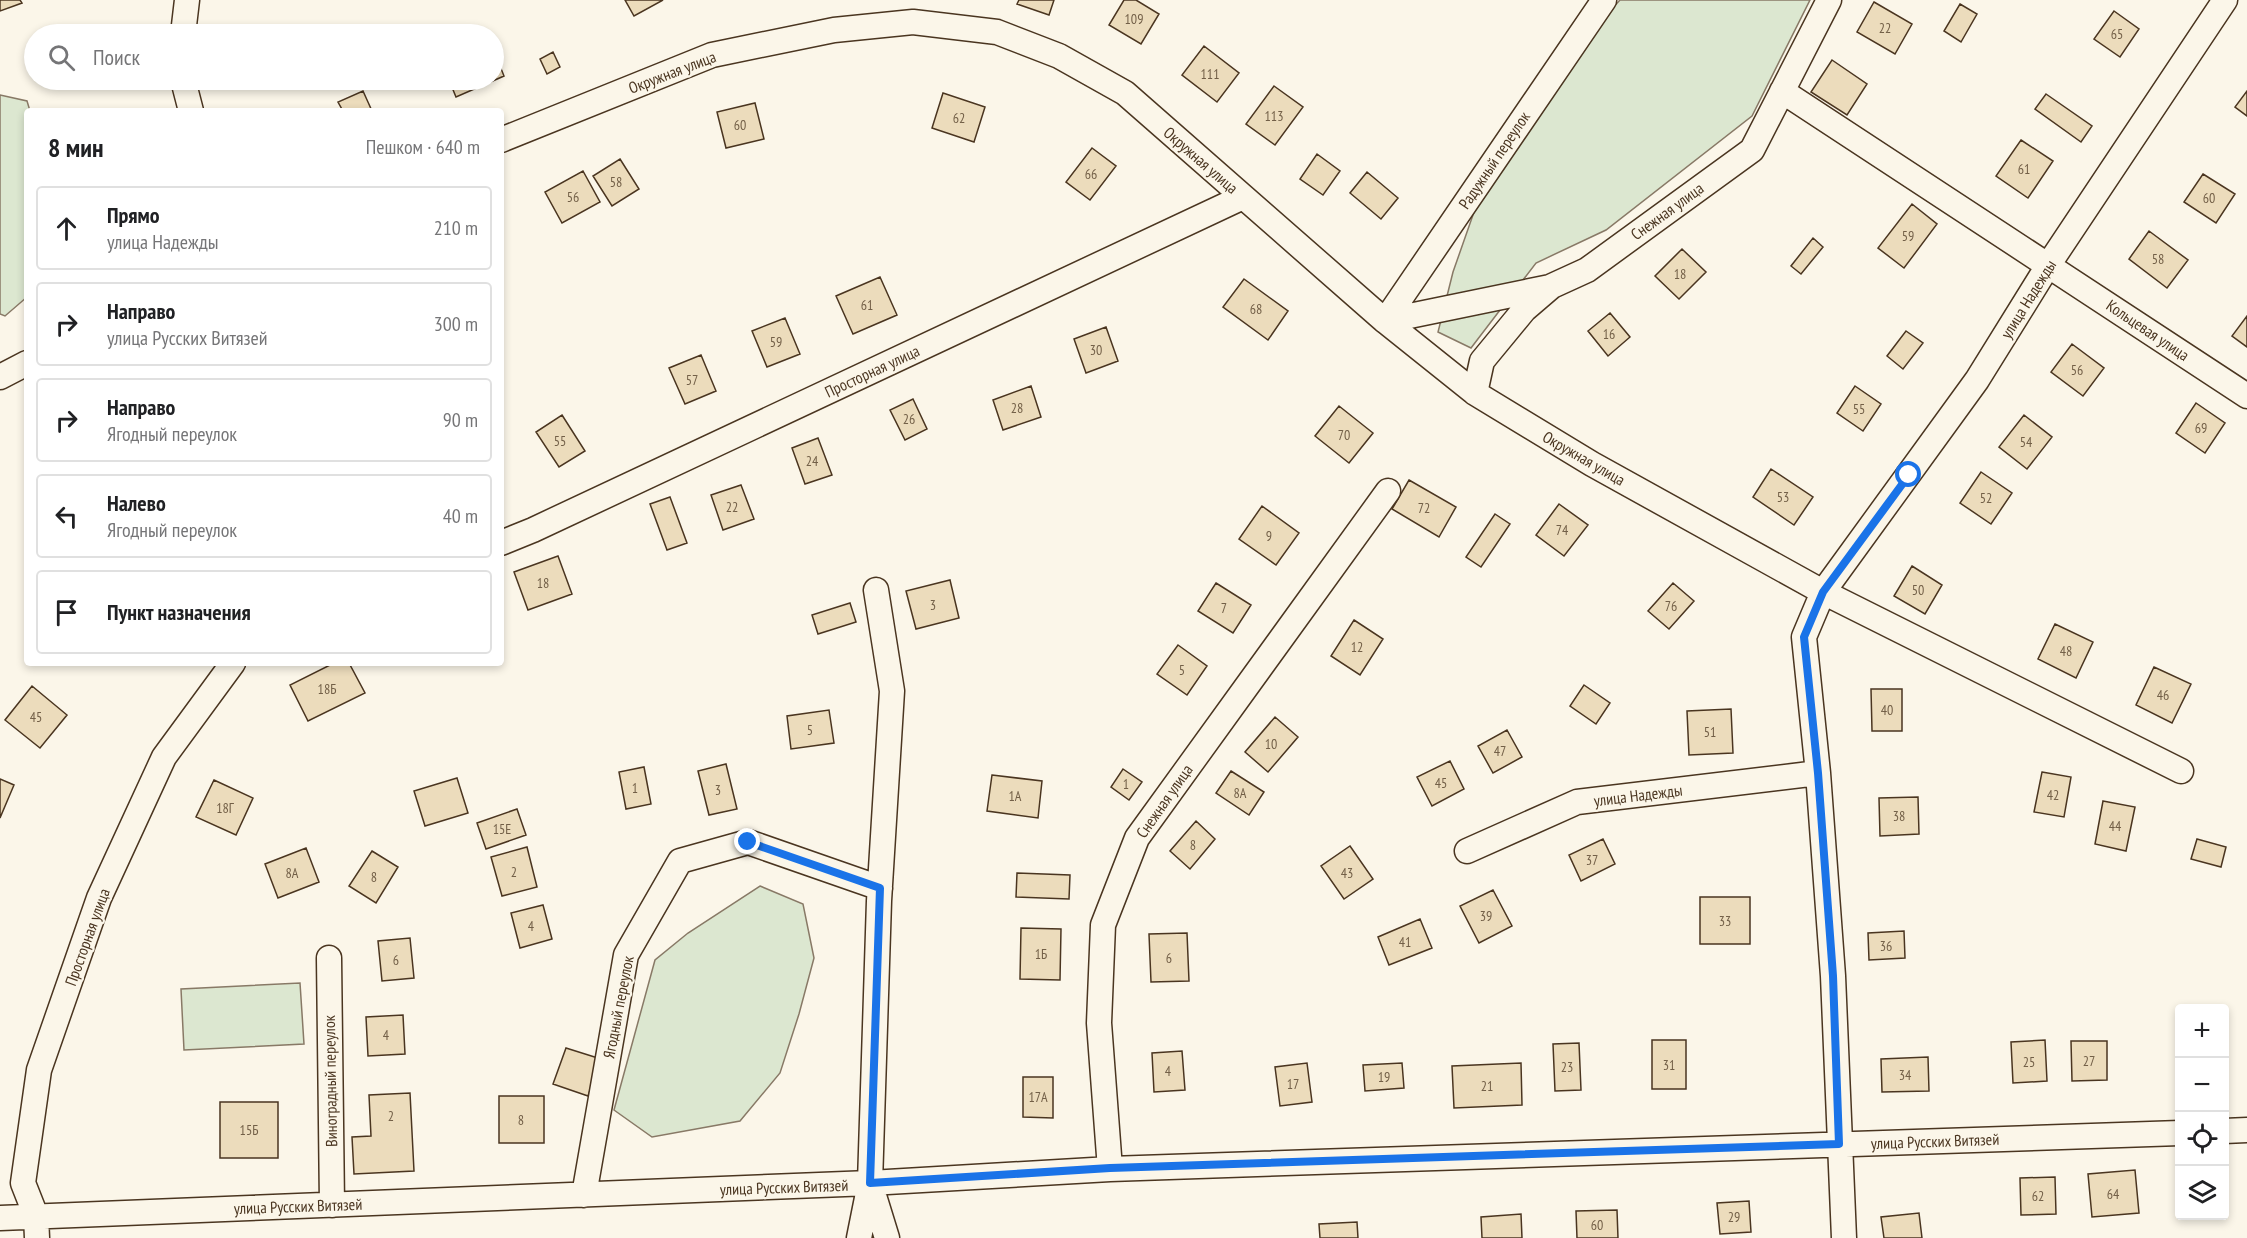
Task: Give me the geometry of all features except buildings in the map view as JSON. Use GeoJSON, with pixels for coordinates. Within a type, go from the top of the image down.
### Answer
{"type":"FeatureCollection","features":[{"type":"Feature","properties":{"kind":"street"},"geometry":{"type":"LineString","coordinates":[[184,24],[187,0]]}},
{"type":"Feature","properties":{"kind":"street","name":"Радужный переулок"},"geometry":{"type":"LineString","coordinates":[[1385,321],[1604,0]]}},
{"type":"Feature","properties":{"kind":"street","name":"Снежная улица"},"geometry":{"type":"LineString","coordinates":[[1475,393],[1482,361],[1524,310],[1552,286],[1587,270],[1752,150],[1829,0]]}},
{"type":"Feature","properties":{"kind":"street","name":"улица Надежды"},"geometry":{"type":"LineString","coordinates":[[1844,1238],[1833,976],[1818,773],[1804,637],[1823,592],[1977,381],[2049,264],[2225,0]]}},
{"type":"Feature","properties":{"kind":"street","name":"Окружная улица"},"geometry":{"type":"LineString","coordinates":[[504,139],[712,55],[834,30],[913,22],[997,32],[1059,56],[1125,93],[1385,321],[1475,393],[1592,464],[1823,592]]}},
{"type":"Feature","properties":{"kind":"street"},"geometry":{"type":"LineString","coordinates":[[186,90],[190,108]]}},
{"type":"Feature","properties":{"kind":"street","name":"Кольцевая улица"},"geometry":{"type":"LineString","coordinates":[[1782,91],[2247,396]]}},
{"type":"Feature","properties":{"kind":"street","name":"Просторная улица"},"geometry":{"type":"LineString","coordinates":[[504,542],[555,520],[1243,197]]}},
{"type":"Feature","properties":{"kind":"street"},"geometry":{"type":"LineString","coordinates":[[1385,321],[1552,286]]}},
{"type":"Feature","properties":{"kind":"street"},"geometry":{"type":"LineString","coordinates":[[0,377],[24,365]]}},
{"type":"Feature","properties":{"kind":"street","name":"Снежная улица"},"geometry":{"type":"LineString","coordinates":[[1110,1168],[1099,1023],[1103,925],[1137,838],[1388,491]]}},
{"type":"Feature","properties":{"kind":"street"},"geometry":{"type":"LineString","coordinates":[[859,1238],[870,1183],[880,888],[892,691],[876,590]]}},
{"type":"Feature","properties":{"kind":"street"},"geometry":{"type":"LineString","coordinates":[[1823,592],[2181,771]]}},
{"type":"Feature","properties":{"kind":"street","name":"Просторная улица"},"geometry":{"type":"LineString","coordinates":[[37,1227],[23,1184],[39,1070],[99,898],[164,757],[231,666]]}},
{"type":"Feature","properties":{"kind":"street","name":"улица Надежды"},"geometry":{"type":"LineString","coordinates":[[1467,850],[1577,802],[1818,773]]}},
{"type":"Feature","properties":{"kind":"street","name":"Ягодный переулок"},"geometry":{"type":"LineString","coordinates":[[584,1195],[626,955],[680,861],[748,842],[880,888]]}},
{"type":"Feature","properties":{"kind":"street","name":"Виноградный переулок"},"geometry":{"type":"LineString","coordinates":[[329,958],[332,1205]]}},
{"type":"Feature","properties":{"kind":"street"},"geometry":{"type":"LineString","coordinates":[[2229,1131],[2247,1130]]}},
{"type":"Feature","properties":{"kind":"street","name":"улица Русских Витязей"},"geometry":{"type":"LineString","coordinates":[[0,1218],[37,1227],[332,1205],[870,1183],[1110,1168],[2175,1133]]}},
{"type":"Feature","properties":{"kind":"street"},"geometry":{"type":"LineString","coordinates":[[870,1183],[887,1238]]}},
{"type":"Feature","properties":{"kind":"green space"},"geometry":{"type":"Polygon","coordinates":[[[1620,0],[1810,0],[1752,116],[1606,230],[1536,263],[1471,348],[1438,332],[1453,272],[1474,212],[1526,102],[1620,0]]]}},
{"type":"Feature","properties":{"kind":"green space"},"geometry":{"type":"Polygon","coordinates":[[[0,95],[27,101],[29,108],[24,108],[24,300],[5,316],[0,314],[0,95]]]}},
{"type":"Feature","properties":{"kind":"green space"},"geometry":{"type":"Polygon","coordinates":[[[760,886],[803,904],[814,958],[780,1073],[740,1121],[652,1137],[614,1110],[655,960],[688,933],[760,886]]]}},
{"type":"Feature","properties":{"kind":"green space"},"geometry":{"type":"Polygon","coordinates":[[[300,983],[304,1044],[184,1050],[181,989],[300,983]]]}},
{"type":"Feature","properties":{"kind":"route"},"geometry":{"type":"LineString","coordinates":[[748,842],[880,888],[870,1183],[1110,1168],[1839,1144],[1833,976],[1818,773],[1804,637],[1823,592],[1909,475]]}}]}
